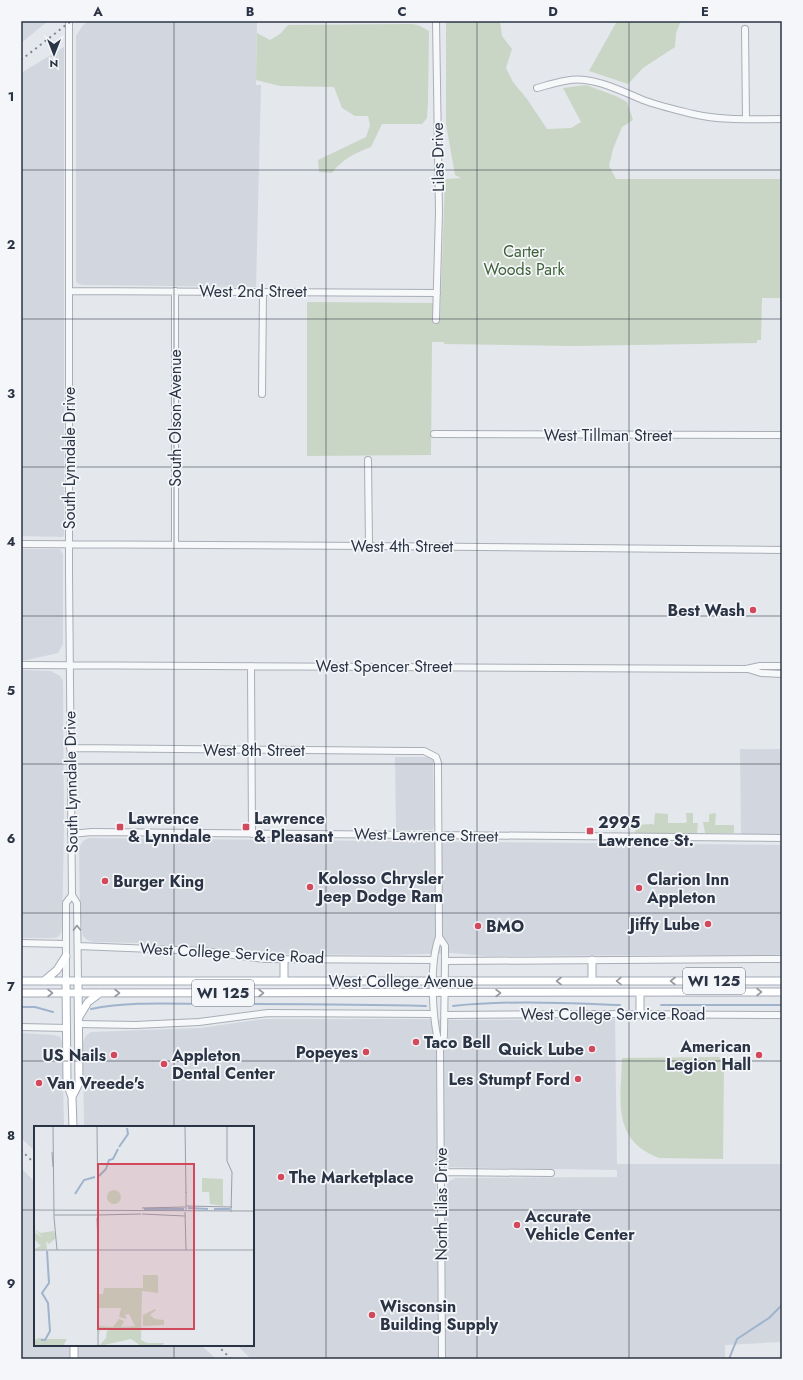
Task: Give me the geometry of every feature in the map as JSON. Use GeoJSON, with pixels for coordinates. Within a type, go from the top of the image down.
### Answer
{"type":"FeatureCollection","features":[{"type":"Feature","properties":{"kind":"main road"},"geometry":{"type":"LineString","coordinates":[[44,981],[57,970],[66,956]]}},
{"type":"Feature","properties":{"kind":"main road"},"geometry":{"type":"LineString","coordinates":[[284,959],[284,981]]}},
{"type":"Feature","properties":{"kind":"main road"},"geometry":{"type":"LineString","coordinates":[[592,960],[592,981]]}},
{"type":"Feature","properties":{"kind":"main road","name":"West College Avenue"},"geometry":{"type":"LineString","coordinates":[[21,981],[782,981]]}},
{"type":"Feature","properties":{"kind":"main road"},"geometry":{"type":"LineString","coordinates":[[66,981],[67,1083],[72,1097],[73,1126]]}},
{"type":"Feature","properties":{"kind":"main road"},"geometry":{"type":"LineString","coordinates":[[72,1097],[79,1083],[78,981]]}},
{"type":"Feature","properties":{"kind":"main road","name":"West College Avenue"},"geometry":{"type":"LineString","coordinates":[[21,993],[782,992]]}},
{"type":"Feature","properties":{"kind":"main road"},"geometry":{"type":"LineString","coordinates":[[78,1021],[88,1002],[100,993]]}},
{"type":"Feature","properties":{"kind":"main road"},"geometry":{"type":"LineString","coordinates":[[640,993],[640,1015]]}},
{"type":"Feature","properties":{"kind":"main road"},"geometry":{"type":"LineString","coordinates":[[74,1346],[74,1359]]}},
{"type":"Feature","properties":{"kind":"street","name":"South Lynndale Drive"},"geometry":{"type":"LineString","coordinates":[[69,21],[70,748],[72,895],[77,903],[78,981]]}},
{"type":"Feature","properties":{"kind":"street","name":"Lilas Drive"},"geometry":{"type":"LineString","coordinates":[[436,21],[439,212],[436,320]]}},
{"type":"Feature","properties":{"kind":"street"},"geometry":{"type":"LineString","coordinates":[[745,28],[746,119]]}},
{"type":"Feature","properties":{"kind":"street"},"geometry":{"type":"LineString","coordinates":[[537,88],[571,80],[585,80],[613,87],[656,104],[693,114],[716,118],[782,119]]}},
{"type":"Feature","properties":{"kind":"street","name":"West 2nd Street"},"geometry":{"type":"LineString","coordinates":[[69,291],[437,293]]}},
{"type":"Feature","properties":{"kind":"street","name":"South Olson Avenue"},"geometry":{"type":"LineString","coordinates":[[175,545],[176,291]]}},
{"type":"Feature","properties":{"kind":"street"},"geometry":{"type":"LineString","coordinates":[[262,394],[263,292]]}},
{"type":"Feature","properties":{"kind":"street","name":"West Tillman Street"},"geometry":{"type":"LineString","coordinates":[[434,434],[782,435]]}},
{"type":"Feature","properties":{"kind":"street"},"geometry":{"type":"LineString","coordinates":[[368,460],[368,546]]}},
{"type":"Feature","properties":{"kind":"street","name":"West 4th Street"},"geometry":{"type":"LineString","coordinates":[[21,544],[782,550]]}},
{"type":"Feature","properties":{"kind":"street","name":"West Spencer Street"},"geometry":{"type":"LineString","coordinates":[[21,665],[746,669],[760,666],[782,666]]}},
{"type":"Feature","properties":{"kind":"street"},"geometry":{"type":"LineString","coordinates":[[251,666],[252,834]]}},
{"type":"Feature","properties":{"kind":"street","name":"West Spencer Street"},"geometry":{"type":"LineString","coordinates":[[746,669],[761,673],[782,674]]}},
{"type":"Feature","properties":{"kind":"street","name":"West 8th Street"},"geometry":{"type":"LineString","coordinates":[[70,748],[424,751],[436,757],[438,763],[438,835]]}},
{"type":"Feature","properties":{"kind":"street","name":"West Lawrence Street"},"geometry":{"type":"LineString","coordinates":[[71,834],[92,832],[782,838]]}},
{"type":"Feature","properties":{"kind":"street"},"geometry":{"type":"LineString","coordinates":[[438,835],[439,937]]}},
{"type":"Feature","properties":{"kind":"street","name":"South Lynndale Drive"},"geometry":{"type":"LineString","coordinates":[[66,981],[66,903],[72,895]]}},
{"type":"Feature","properties":{"kind":"street","name":"North Lilas Drive"},"geometry":{"type":"LineString","coordinates":[[439,937],[434,960],[433,992],[434,1014],[440,1048],[442,1359]]}},
{"type":"Feature","properties":{"kind":"street","name":"North Lilas Drive"},"geometry":{"type":"LineString","coordinates":[[439,937],[445,946],[444,1036],[440,1048]]}},
{"type":"Feature","properties":{"kind":"street"},"geometry":{"type":"LineString","coordinates":[[21,943],[66,944]]}},
{"type":"Feature","properties":{"kind":"street","name":"West College Service Road"},"geometry":{"type":"LineString","coordinates":[[78,946],[202,951],[252,958],[434,960]]}},
{"type":"Feature","properties":{"kind":"street"},"geometry":{"type":"LineString","coordinates":[[445,961],[782,959]]}},
{"type":"Feature","properties":{"kind":"street"},"geometry":{"type":"LineString","coordinates":[[78,1021],[135,1026],[199,1022],[268,1013],[434,1014]]}},
{"type":"Feature","properties":{"kind":"street","name":"West College Service Road"},"geometry":{"type":"LineString","coordinates":[[444,1015],[596,1014],[782,1016]]}},
{"type":"Feature","properties":{"kind":"street"},"geometry":{"type":"LineString","coordinates":[[21,1026],[67,1028]]}},
{"type":"Feature","properties":{"kind":"street"},"geometry":{"type":"LineString","coordinates":[[441,1172],[551,1173]]}},
{"type":"Feature","properties":{"kind":"shaded area"},"geometry":{"type":"Polygon","coordinates":[[[21,21],[48,21],[21,43],[21,21]]]}},
{"type":"Feature","properties":{"kind":"shaded area"},"geometry":{"type":"Polygon","coordinates":[[[90,21],[257,21],[256,85],[261,85],[256,287],[82,285],[77,283],[76,36],[83,25],[90,21]]]}},
{"type":"Feature","properties":{"kind":"shaded area"},"geometry":{"type":"Polygon","coordinates":[[[64,47],[64,534],[63,537],[21,536],[21,73],[64,47]]]}},
{"type":"Feature","properties":{"kind":"shaded area"},"geometry":{"type":"Polygon","coordinates":[[[21,549],[60,549],[63,554],[63,644],[58,653],[27,660],[21,660],[21,549]]]}},
{"type":"Feature","properties":{"kind":"shaded area"},"geometry":{"type":"Polygon","coordinates":[[[21,670],[51,671],[60,676],[63,681],[64,827],[62,929],[58,937],[54,938],[21,938],[21,670]]]}},
{"type":"Feature","properties":{"kind":"shaded area"},"geometry":{"type":"Polygon","coordinates":[[[740,749],[782,749],[782,834],[741,834],[740,749]]]}},
{"type":"Feature","properties":{"kind":"shaded area"},"geometry":{"type":"Polygon","coordinates":[[[395,757],[430,757],[433,759],[433,830],[396,830],[395,757]]]}},
{"type":"Feature","properties":{"kind":"shaded area"},"geometry":{"type":"Polygon","coordinates":[[[90,838],[782,845],[782,954],[766,956],[485,956],[453,953],[394,955],[277,954],[138,943],[94,942],[87,940],[83,936],[80,916],[79,847],[84,840],[90,838]]]}},
{"type":"Feature","properties":{"kind":"shaded area"},"geometry":{"type":"Polygon","coordinates":[[[263,1019],[615,1019],[617,1164],[782,1164],[782,1342],[725,1345],[725,1359],[251,1359],[238,1346],[254,1346],[254,1126],[84,1126],[83,1042],[86,1036],[91,1032],[200,1028],[263,1019]],[[436,1167],[436,1215],[447,1215],[446,1189],[448,1182],[455,1178],[617,1177],[617,1170],[436,1167]]]}},
{"type":"Feature","properties":{"kind":"shaded area"},"geometry":{"type":"Polygon","coordinates":[[[21,1033],[54,1035],[60,1037],[62,1042],[64,1126],[34,1126],[34,1150],[21,1138],[21,1033]]]}},
{"type":"Feature","properties":{"kind":"shaded area"},"geometry":{"type":"Polygon","coordinates":[[[21,1168],[34,1181],[34,1346],[202,1346],[216,1359],[21,1359],[21,1168]]]}},
{"type":"Feature","properties":{"kind":"green space","name":"Carter Woods Park"},"geometry":{"type":"Polygon","coordinates":[[[446,21],[500,21],[502,36],[512,49],[506,68],[513,82],[527,99],[547,129],[571,128],[581,122],[563,88],[586,85],[616,96],[627,102],[633,120],[622,127],[613,149],[609,166],[616,179],[782,179],[782,298],[762,298],[761,340],[757,340],[757,343],[573,346],[444,344],[444,342],[432,342],[431,455],[307,456],[307,302],[433,303],[433,320],[440,321],[445,179],[461,178],[455,175],[446,124],[446,21]]]}},
{"type":"Feature","properties":{"kind":"green space"},"geometry":{"type":"Polygon","coordinates":[[[617,21],[681,21],[676,33],[675,47],[643,68],[628,84],[589,71],[617,21]]]}},
{"type":"Feature","properties":{"kind":"green space"},"geometry":{"type":"Polygon","coordinates":[[[288,25],[418,25],[429,31],[427,118],[422,124],[382,124],[371,147],[349,157],[332,173],[319,172],[318,160],[366,137],[370,125],[368,116],[355,116],[342,108],[334,87],[280,86],[256,80],[257,33],[270,40],[280,34],[288,25]]]}},
{"type":"Feature","properties":{"kind":"green space"},"geometry":{"type":"Polygon","coordinates":[[[655,813],[668,814],[668,823],[685,823],[687,822],[686,813],[693,813],[693,823],[698,823],[697,833],[635,833],[636,825],[654,825],[655,813]]]}},
{"type":"Feature","properties":{"kind":"green space"},"geometry":{"type":"Polygon","coordinates":[[[716,813],[715,825],[734,825],[734,833],[705,833],[703,822],[709,822],[709,814],[716,813]]]}},
{"type":"Feature","properties":{"kind":"green space"},"geometry":{"type":"Polygon","coordinates":[[[719,1057],[724,1062],[723,1159],[659,1158],[644,1150],[633,1141],[626,1130],[622,1117],[622,1058],[719,1057]]]}},
{"type":"Feature","properties":{"kind":"waterway"},"geometry":{"type":"LineString","coordinates":[[453,1006],[495,1003],[620,1005]]}},
{"type":"Feature","properties":{"kind":"waterway"},"geometry":{"type":"LineString","coordinates":[[91,1009],[106,1006],[152,1004],[345,1004],[426,1006]]}},
{"type":"Feature","properties":{"kind":"waterway"},"geometry":{"type":"LineString","coordinates":[[661,1005],[782,1005]]}},
{"type":"Feature","properties":{"kind":"waterway"},"geometry":{"type":"LineString","coordinates":[[21,1007],[35,1007],[53,1012]]}},
{"type":"Feature","properties":{"kind":"waterway"},"geometry":{"type":"LineString","coordinates":[[729,1359],[737,1339],[769,1318],[782,1305]]}},
{"type":"Feature","properties":{"kind":"railway"},"geometry":{"type":"LineString","coordinates":[[21,60],[71,21]]}},
{"type":"Feature","properties":{"kind":"railway"},"geometry":{"type":"LineString","coordinates":[[21,1150],[34,1163]]}},
{"type":"Feature","properties":{"kind":"railway"},"geometry":{"type":"LineString","coordinates":[[218,1346],[231,1359]]}},
{"type":"Feature","properties":{"kind":"place","name":"Best Wash"},"geometry":{"type":"Point","coordinates":[753,610]}},
{"type":"Feature","properties":{"kind":"place","name":"Lawrence & Lynndale"},"geometry":{"type":"Point","coordinates":[120,827]}},
{"type":"Feature","properties":{"kind":"place","name":"Lawrence & Pleasant"},"geometry":{"type":"Point","coordinates":[246,827]}},
{"type":"Feature","properties":{"kind":"place","name":"2995 Lawrence St."},"geometry":{"type":"Point","coordinates":[590,831]}},
{"type":"Feature","properties":{"kind":"place","name":"Burger King"},"geometry":{"type":"Point","coordinates":[105,881]}},
{"type":"Feature","properties":{"kind":"place","name":"Kolosso Chrysler Jeep Dodge Ram"},"geometry":{"type":"Point","coordinates":[310,887]}},
{"type":"Feature","properties":{"kind":"place","name":"Clarion Inn Appleton"},"geometry":{"type":"Point","coordinates":[639,888]}},
{"type":"Feature","properties":{"kind":"place","name":"Jiffy Lube"},"geometry":{"type":"Point","coordinates":[708,924]}},
{"type":"Feature","properties":{"kind":"place","name":"BMO"},"geometry":{"type":"Point","coordinates":[478,926]}},
{"type":"Feature","properties":{"kind":"place","name":"Taco Bell"},"geometry":{"type":"Point","coordinates":[416,1042]}},
{"type":"Feature","properties":{"kind":"place","name":"Quick Lube"},"geometry":{"type":"Point","coordinates":[592,1049]}},
{"type":"Feature","properties":{"kind":"place","name":"Popeyes"},"geometry":{"type":"Point","coordinates":[366,1052]}},
{"type":"Feature","properties":{"kind":"place","name":"US Nails"},"geometry":{"type":"Point","coordinates":[114,1055]}},
{"type":"Feature","properties":{"kind":"place","name":"American Legion Hall"},"geometry":{"type":"Point","coordinates":[759,1055]}},
{"type":"Feature","properties":{"kind":"place","name":"Appleton Dental Center"},"geometry":{"type":"Point","coordinates":[164,1064]}},
{"type":"Feature","properties":{"kind":"place","name":"Les Stumpf Ford"},"geometry":{"type":"Point","coordinates":[578,1079]}},
{"type":"Feature","properties":{"kind":"place","name":"Van Vreede's"},"geometry":{"type":"Point","coordinates":[39,1083]}},
{"type":"Feature","properties":{"kind":"place","name":"The Marketplace"},"geometry":{"type":"Point","coordinates":[281,1177]}},
{"type":"Feature","properties":{"kind":"place","name":"Accurate Vehicle Center"},"geometry":{"type":"Point","coordinates":[517,1225]}},
{"type":"Feature","properties":{"kind":"place","name":"Wisconsin Building Supply"},"geometry":{"type":"Point","coordinates":[372,1315]}}]}
